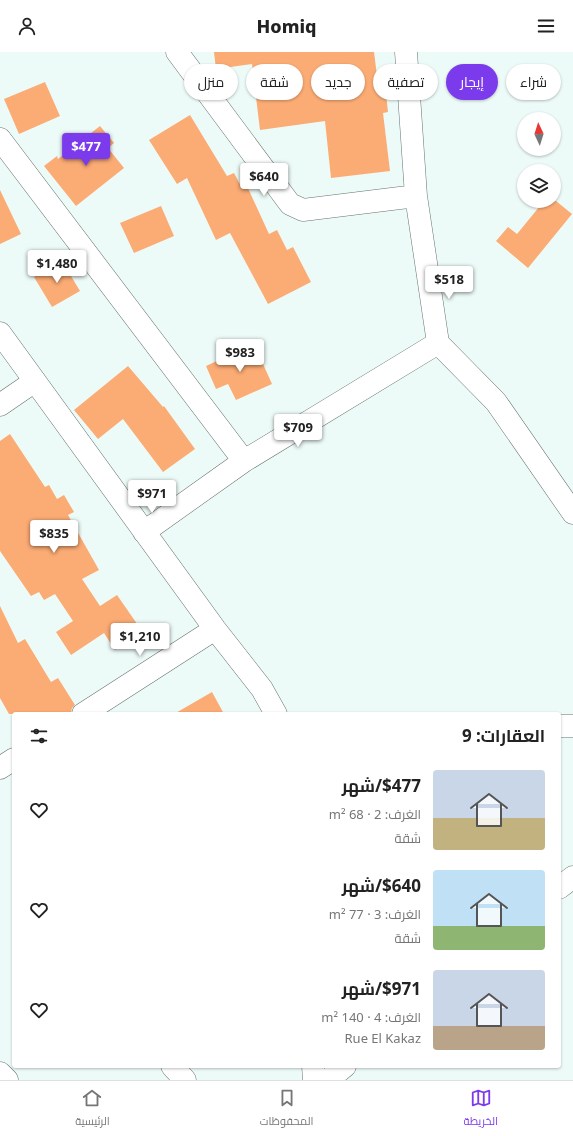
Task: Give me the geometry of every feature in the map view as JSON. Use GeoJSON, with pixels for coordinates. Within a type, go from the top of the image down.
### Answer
{"type":"FeatureCollection","features":[{"type":"Feature","properties":{"kind":"street"},"geometry":{"type":"LineString","coordinates":[[177,52],[290,204],[303,210],[416,196]]}},
{"type":"Feature","properties":{"kind":"street"},"geometry":{"type":"LineString","coordinates":[[406,52],[416,196],[438,343],[496,402],[573,513]]}},
{"type":"Feature","properties":{"kind":"street"},"geometry":{"type":"LineString","coordinates":[[0,139],[244,461]]}},
{"type":"Feature","properties":{"kind":"street"},"geometry":{"type":"LineString","coordinates":[[0,333],[215,629],[262,689],[275,712]]}},
{"type":"Feature","properties":{"kind":"street"},"geometry":{"type":"LineString","coordinates":[[144,532],[244,461],[438,343]]}},
{"type":"Feature","properties":{"kind":"street"},"geometry":{"type":"LineString","coordinates":[[0,404],[34,381]]}},
{"type":"Feature","properties":{"kind":"street"},"geometry":{"type":"LineString","coordinates":[[86,712],[215,629]]}},
{"type":"Feature","properties":{"kind":"street"},"geometry":{"type":"LineString","coordinates":[[561,726],[573,726]]}},
{"type":"Feature","properties":{"kind":"street"},"geometry":{"type":"LineString","coordinates":[[0,768],[12,760]]}},
{"type":"Feature","properties":{"kind":"street"},"geometry":{"type":"LineString","coordinates":[[561,886],[573,877]]}},
{"type":"Feature","properties":{"kind":"street"},"geometry":{"type":"LineString","coordinates":[[174,1068],[185,1080]]}},
{"type":"Feature","properties":{"kind":"street"},"geometry":{"type":"LineString","coordinates":[[313,1068],[314,1080]]}},
{"type":"Feature","properties":{"kind":"street"},"geometry":{"type":"LineString","coordinates":[[328,1080],[343,1068]]}},
{"type":"Feature","properties":{"kind":"street"},"geometry":{"type":"LineString","coordinates":[[0,1073],[7,1080]]}},
{"type":"Feature","properties":{"kind":"building"},"geometry":{"type":"Polygon","coordinates":[[[214,52],[374,52],[376,64],[373,64],[373,100],[387,100],[388,112],[383,113],[390,171],[331,178],[325,121],[260,130],[256,100],[303,100],[303,64],[246,64],[238,66],[238,64],[215,64],[214,52]]]}},
{"type":"Feature","properties":{"kind":"building"},"geometry":{"type":"Polygon","coordinates":[[[45,82],[60,116],[19,134],[4,99],[45,82]]]}},
{"type":"Feature","properties":{"kind":"building"},"geometry":{"type":"Polygon","coordinates":[[[190,115],[227,176],[234,173],[242,188],[247,186],[269,234],[277,230],[287,250],[293,247],[311,282],[268,304],[230,233],[216,240],[187,178],[177,184],[149,140],[190,115]]]}},
{"type":"Feature","properties":{"kind":"building"},"geometry":{"type":"Polygon","coordinates":[[[100,126],[114,143],[108,148],[124,168],[76,206],[44,166],[57,156],[58,159],[100,126]]]}},
{"type":"Feature","properties":{"kind":"building"},"geometry":{"type":"Polygon","coordinates":[[[0,190],[21,234],[0,244],[0,190]]]}},
{"type":"Feature","properties":{"kind":"building"},"geometry":{"type":"Polygon","coordinates":[[[561,205],[572,214],[528,268],[496,241],[508,227],[517,234],[538,208],[561,208],[561,205]]]}},
{"type":"Feature","properties":{"kind":"building"},"geometry":{"type":"Polygon","coordinates":[[[161,206],[174,236],[134,253],[120,223],[161,206]]]}},
{"type":"Feature","properties":{"kind":"building"},"geometry":{"type":"Polygon","coordinates":[[[62,261],[80,291],[52,307],[34,277],[62,261]]]}},
{"type":"Feature","properties":{"kind":"building"},"geometry":{"type":"Polygon","coordinates":[[[254,344],[272,384],[236,400],[228,384],[216,389],[206,366],[254,344]]]}},
{"type":"Feature","properties":{"kind":"building"},"geometry":{"type":"Polygon","coordinates":[[[128,366],[163,407],[164,406],[195,449],[163,472],[123,419],[98,439],[74,410],[128,366]]]}},
{"type":"Feature","properties":{"kind":"building"},"geometry":{"type":"Polygon","coordinates":[[[10,434],[45,487],[49,485],[57,499],[64,495],[74,512],[68,515],[99,570],[82,579],[100,606],[117,595],[142,631],[115,650],[104,633],[71,655],[56,632],[73,621],[55,594],[44,600],[39,592],[31,596],[0,551],[0,441],[10,434]]]}},
{"type":"Feature","properties":{"kind":"building"},"geometry":{"type":"Polygon","coordinates":[[[0,606],[18,643],[25,639],[51,682],[58,678],[75,705],[71,712],[12,712],[12,714],[9,714],[0,698],[0,606]]]}},
{"type":"Feature","properties":{"kind":"building"},"geometry":{"type":"Polygon","coordinates":[[[212,692],[223,712],[177,712],[212,692]]]}}]}
